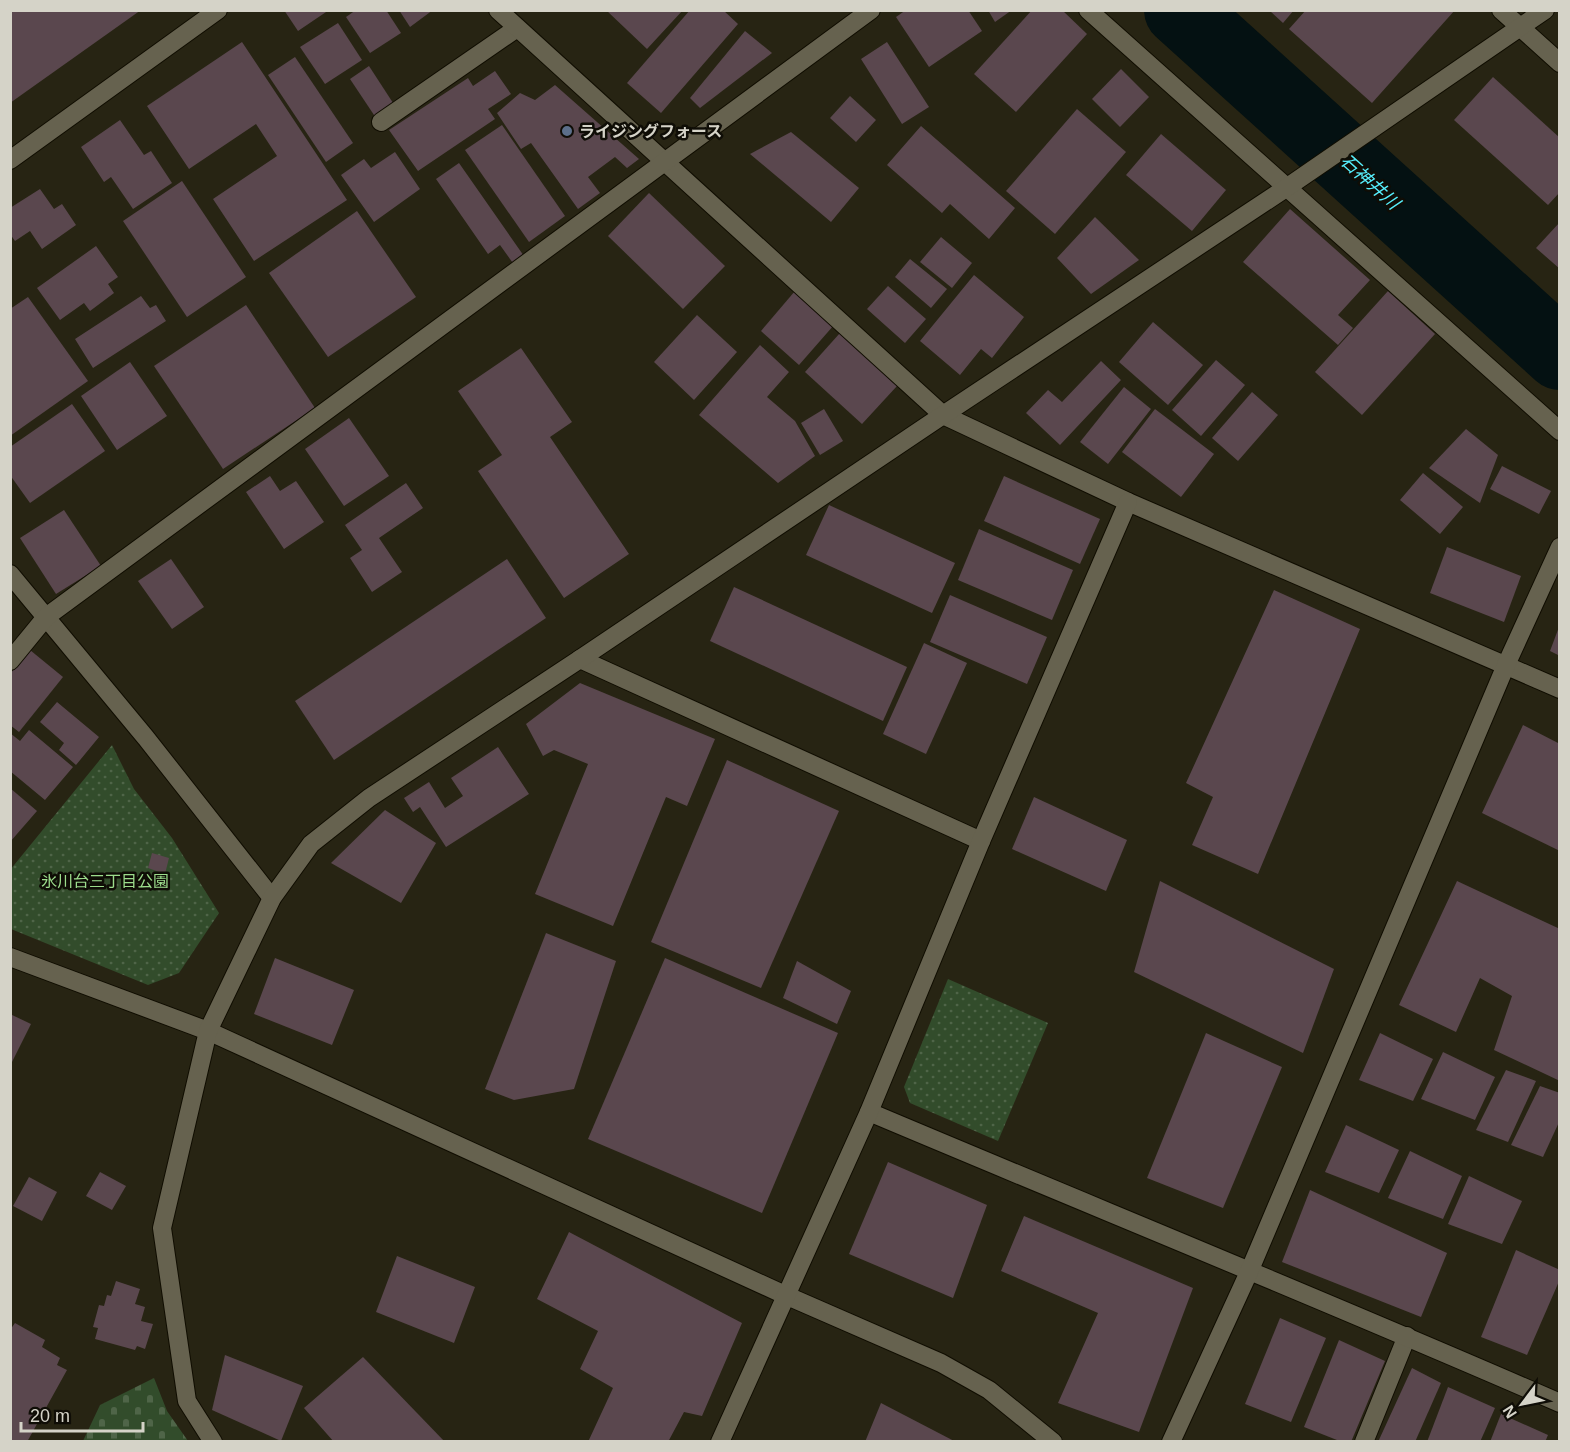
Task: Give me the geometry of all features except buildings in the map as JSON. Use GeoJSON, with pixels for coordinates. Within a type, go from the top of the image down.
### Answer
{"type":"FeatureCollection","features":[{"type":"Feature","properties":{"kind":"street"},"geometry":{"type":"LineString","coordinates":[[10,160],[218,10]]}},
{"type":"Feature","properties":{"kind":"street"},"geometry":{"type":"LineString","coordinates":[[498,10],[943,415],[1128,502],[1560,689]]}},
{"type":"Feature","properties":{"kind":"street"},"geometry":{"type":"LineString","coordinates":[[10,661],[46,617],[871,10]]}},
{"type":"Feature","properties":{"kind":"street"},"geometry":{"type":"LineString","coordinates":[[1088,10],[1291,185],[1560,431]]}},
{"type":"Feature","properties":{"kind":"street"},"geometry":{"type":"LineString","coordinates":[[1501,10],[1560,63]]}},
{"type":"Feature","properties":{"kind":"street"},"geometry":{"type":"LineString","coordinates":[[213,1442],[188,1401],[162,1228],[208,1031],[272,898],[311,844],[369,798],[1291,185],[1545,10]]}},
{"type":"Feature","properties":{"kind":"street"},"geometry":{"type":"LineString","coordinates":[[381,122],[517,28]]}},
{"type":"Feature","properties":{"kind":"street"},"geometry":{"type":"LineString","coordinates":[[720,1442],[869,1112],[981,841],[1128,502]]}},
{"type":"Feature","properties":{"kind":"street"},"geometry":{"type":"LineString","coordinates":[[1171,1442],[1249,1272],[1506,665],[1560,547]]}},
{"type":"Feature","properties":{"kind":"street"},"geometry":{"type":"LineString","coordinates":[[10,574],[272,898]]}},
{"type":"Feature","properties":{"kind":"street"},"geometry":{"type":"LineString","coordinates":[[580,659],[981,841]]}},
{"type":"Feature","properties":{"kind":"street"},"geometry":{"type":"LineString","coordinates":[[10,957],[208,1031],[785,1295],[941,1363],[989,1390],[1053,1442]]}},
{"type":"Feature","properties":{"kind":"street"},"geometry":{"type":"LineString","coordinates":[[869,1112],[1407,1336],[1560,1403]]}},
{"type":"Feature","properties":{"kind":"street"},"geometry":{"type":"LineString","coordinates":[[1364,1442],[1407,1336]]}},
{"type":"Feature","properties":{"kind":"green space","name":"氷川台三丁目公園"},"geometry":{"type":"Polygon","coordinates":[[[112,745],[134,789],[172,838],[219,913],[179,973],[148,985],[11,929],[10,870],[112,745]]]}},
{"type":"Feature","properties":{"kind":"green space"},"geometry":{"type":"Polygon","coordinates":[[[948,979],[1048,1023],[998,1141],[910,1103],[904,1087],[948,979]]]}},
{"type":"Feature","properties":{"kind":"green space"},"geometry":{"type":"Polygon","coordinates":[[[154,1378],[167,1411],[188,1441],[83,1441],[100,1405],[154,1378]]]}},
{"type":"Feature","properties":{"kind":"waterway","name":"石神井川"},"geometry":{"type":"LineString","coordinates":[[1180,10],[1560,354]]}},
{"type":"Feature","properties":{"kind":"place","name":"ライジングフォース"},"geometry":{"type":"Point","coordinates":[567,131]}}]}
